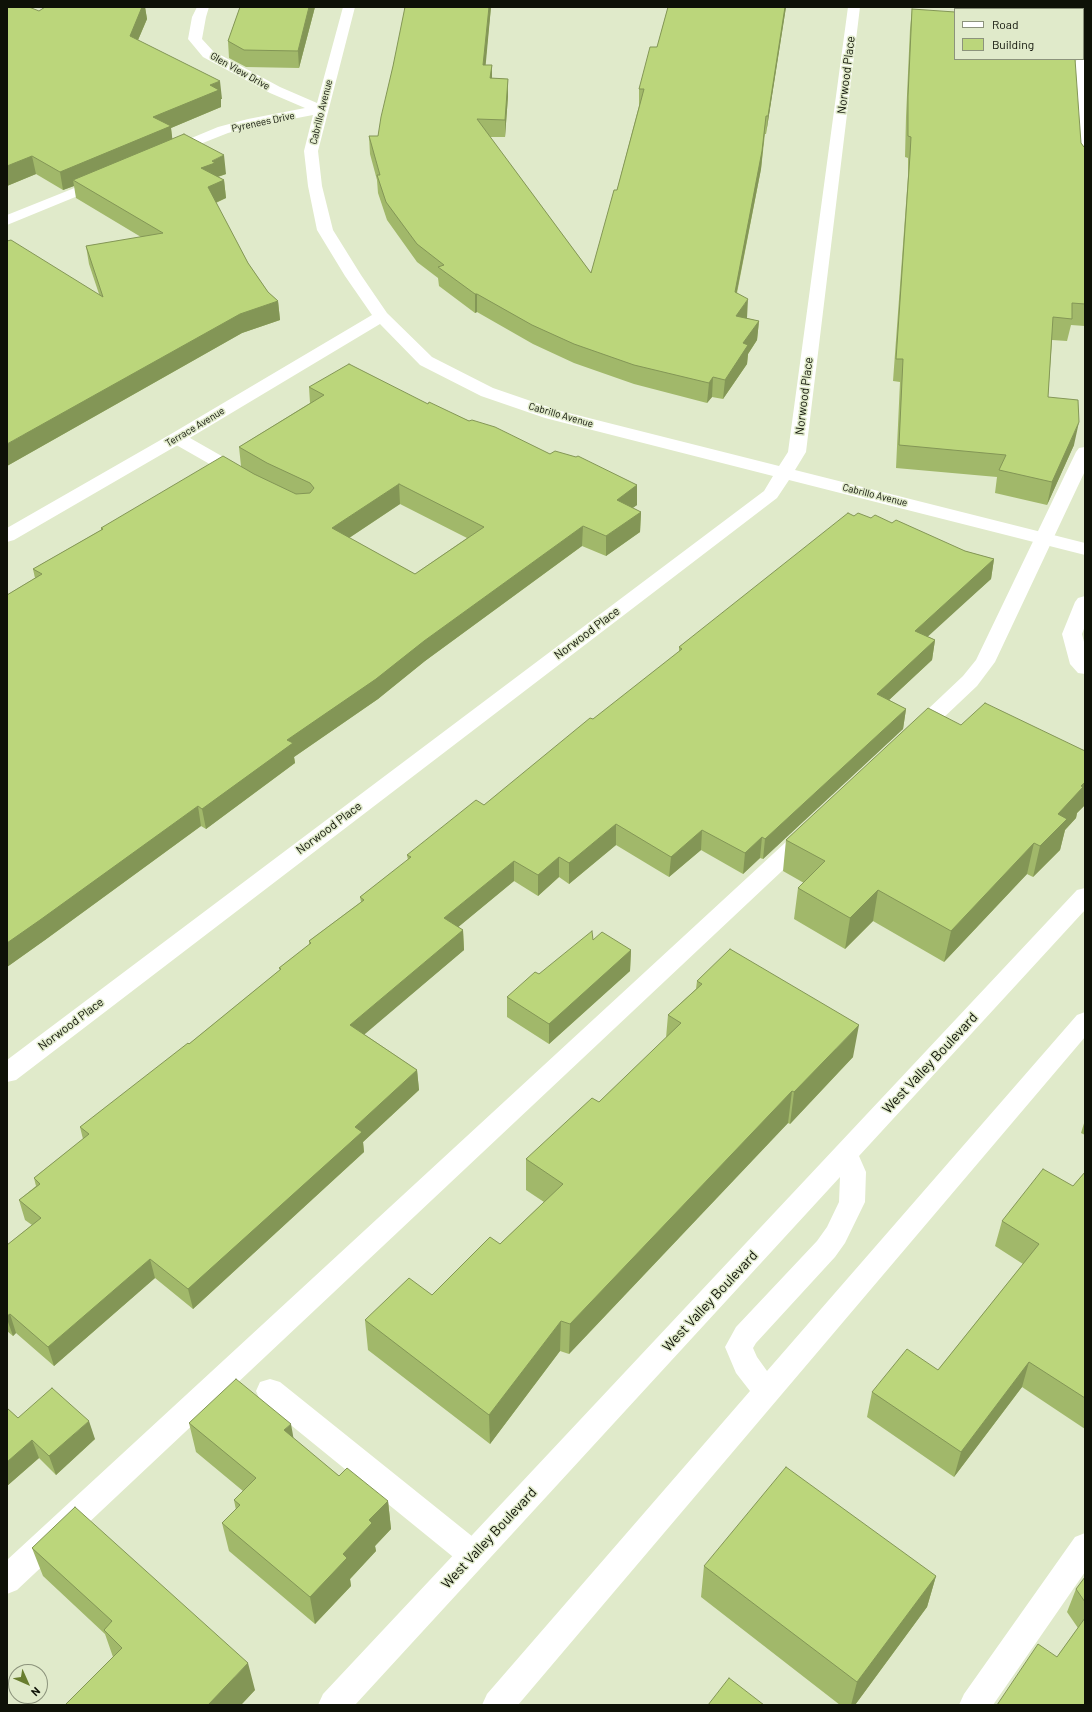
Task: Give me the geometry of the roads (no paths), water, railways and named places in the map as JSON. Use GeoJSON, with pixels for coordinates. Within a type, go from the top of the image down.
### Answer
{"type":"FeatureCollection","features":[{"type":"Feature","properties":{"kind":"street","name":"Glen View Drive"},"geometry":{"type":"LineString","coordinates":[[204,7],[199,17],[195,39],[208,54],[275,90],[320,110]]}},
{"type":"Feature","properties":{"kind":"street","name":"Cabrillo Avenue"},"geometry":{"type":"LineString","coordinates":[[349,7],[320,110],[311,151],[315,186],[325,230],[353,276],[381,316],[426,361],[487,392],[551,414],[1085,549]]}},
{"type":"Feature","properties":{"kind":"street","name":"Norwood Place"},"geometry":{"type":"LineString","coordinates":[[7,1073],[771,494],[797,452],[854,7]]}},
{"type":"Feature","properties":{"kind":"street"},"geometry":{"type":"LineString","coordinates":[[1084,60],[1079,70],[1085,164]]}},
{"type":"Feature","properties":{"kind":"street","name":"Pyrenees Drive"},"geometry":{"type":"LineString","coordinates":[[158,157],[223,130],[248,123],[320,110]]}},
{"type":"Feature","properties":{"kind":"street"},"geometry":{"type":"LineString","coordinates":[[7,220],[115,175]]}},
{"type":"Feature","properties":{"kind":"street","name":"Terrace Avenue"},"geometry":{"type":"LineString","coordinates":[[7,536],[177,438],[381,316]]}},
{"type":"Feature","properties":{"kind":"street"},"geometry":{"type":"LineString","coordinates":[[177,438],[257,484]]}},
{"type":"Feature","properties":{"kind":"street"},"geometry":{"type":"LineString","coordinates":[[899,748],[970,681],[985,662],[1085,452]]}},
{"type":"Feature","properties":{"kind":"street"},"geometry":{"type":"LineString","coordinates":[[1085,602],[1072,634],[1080,664],[1085,668]]}},
{"type":"Feature","properties":{"kind":"street"},"geometry":{"type":"LineString","coordinates":[[7,1580],[823,819]]}},
{"type":"Feature","properties":{"kind":"street","name":"West Valley Boulevard"},"geometry":{"type":"LineString","coordinates":[[334,1705],[1085,896]]}},
{"type":"Feature","properties":{"kind":"street"},"geometry":{"type":"LineString","coordinates":[[498,1705],[1085,1021]]}},
{"type":"Feature","properties":{"kind":"street"},"geometry":{"type":"LineString","coordinates":[[766,1392],[746,1364],[739,1347],[746,1335],[826,1249],[836,1235],[852,1202],[853,1172],[846,1154]]}},
{"type":"Feature","properties":{"kind":"street"},"geometry":{"type":"LineString","coordinates":[[270,1391],[473,1555]]}},
{"type":"Feature","properties":{"kind":"street"},"geometry":{"type":"LineString","coordinates":[[975,1705],[1085,1547]]}}]}
